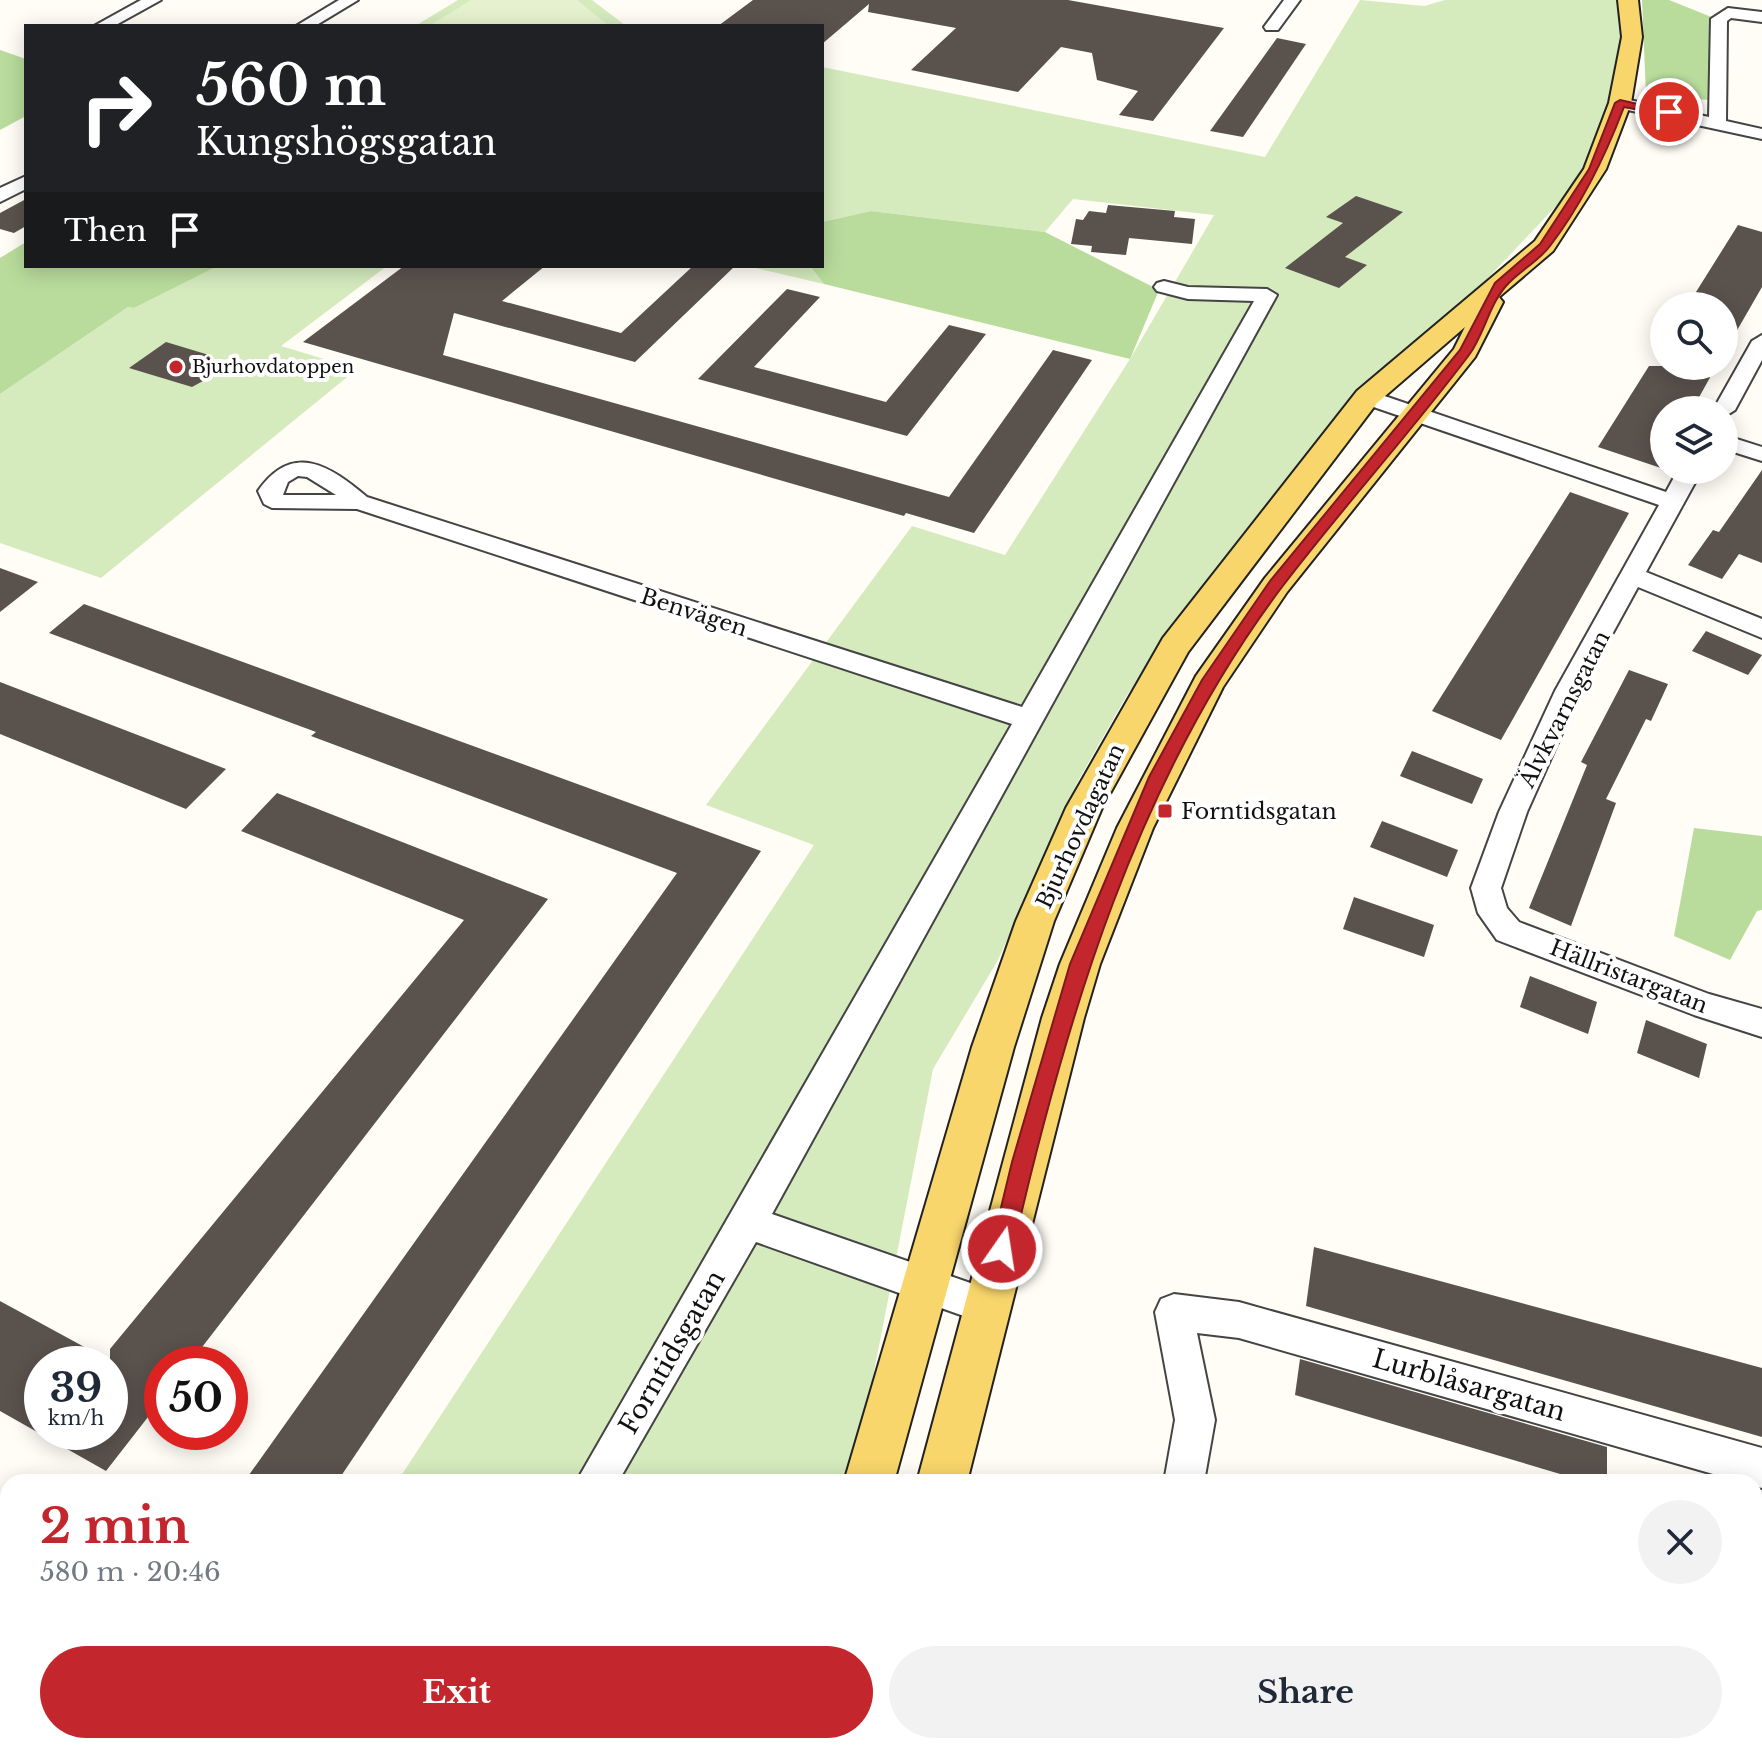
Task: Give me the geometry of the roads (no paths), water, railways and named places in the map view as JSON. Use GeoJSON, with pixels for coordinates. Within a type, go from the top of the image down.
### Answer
{"type":"FeatureCollection","features":[{"type":"Feature","properties":{"kind":"main road","name":"Bjurhovdagatan"},"geometry":{"type":"LineString","coordinates":[[871,1474],[997,1033],[1035,921],[1084,808],[1175,646],[1367,397],[1544,246],[1595,169],[1620,103],[1632,37],[1628,0]]}},
{"type":"Feature","properties":{"kind":"main road","name":"Bjurhovdagatan"},"geometry":{"type":"LineString","coordinates":[[944,1474],[989,1307],[1023,1162],[1080,964],[1158,777],[1208,684],[1243,631],[1466,351],[1499,286]]}},
{"type":"Feature","properties":{"kind":"street"},"geometry":{"type":"LineString","coordinates":[[106,24],[153,0]]}},
{"type":"Feature","properties":{"kind":"street"},"geometry":{"type":"LineString","coordinates":[[308,24],[350,0]]}},
{"type":"Feature","properties":{"kind":"street"},"geometry":{"type":"LineString","coordinates":[[1272,27],[1292,0]]}},
{"type":"Feature","properties":{"kind":"street"},"geometry":{"type":"LineString","coordinates":[[1717,122],[1719,19],[1728,13],[1762,17]]}},
{"type":"Feature","properties":{"kind":"street"},"geometry":{"type":"LineString","coordinates":[[1620,103],[1762,134]]}},
{"type":"Feature","properties":{"kind":"street"},"geometry":{"type":"LineString","coordinates":[[0,196],[24,182]]}},
{"type":"Feature","properties":{"kind":"street","name":"Forntidsgatan"},"geometry":{"type":"LineString","coordinates":[[601,1474],[748,1222],[1267,295],[1188,293],[1164,287]]}},
{"type":"Feature","properties":{"kind":"street"},"geometry":{"type":"LineString","coordinates":[[1732,396],[1762,341]]}},
{"type":"Feature","properties":{"kind":"street"},"geometry":{"type":"LineString","coordinates":[[1367,397],[1672,502]]}},
{"type":"Feature","properties":{"kind":"street"},"geometry":{"type":"LineString","coordinates":[[1738,446],[1762,454]]}},
{"type":"Feature","properties":{"kind":"street","name":"Älvkvarnsgatan"},"geometry":{"type":"LineString","coordinates":[[1500,921],[1493,913],[1486,888],[1513,812],[1568,691],[1682,484]]}},
{"type":"Feature","properties":{"kind":"street","name":"Benvägen"},"geometry":{"type":"LineString","coordinates":[[359,502],[1030,720]]}},
{"type":"Feature","properties":{"kind":"street"},"geometry":{"type":"LineString","coordinates":[[1634,576],[1762,629]]}},
{"type":"Feature","properties":{"kind":"street","name":"Hällristargatan"},"geometry":{"type":"LineString","coordinates":[[1500,921],[1508,931],[1705,1006],[1762,1023]]}},
{"type":"Feature","properties":{"kind":"street"},"geometry":{"type":"LineString","coordinates":[[748,1222],[873,1268],[925,1281],[989,1307]]}},
{"type":"Feature","properties":{"kind":"street","name":"Lurblåsargatan"},"geometry":{"type":"LineString","coordinates":[[1185,1474],[1195,1420],[1174,1312],[1239,1320],[1762,1468]]}},
{"type":"Feature","properties":{"kind":"place","name":"Bjurhovdatoppen"},"geometry":{"type":"Point","coordinates":[176,367]}},
{"type":"Feature","properties":{"kind":"place","name":"Forntidsgatan"},"geometry":{"type":"Point","coordinates":[1165,811]}}]}
